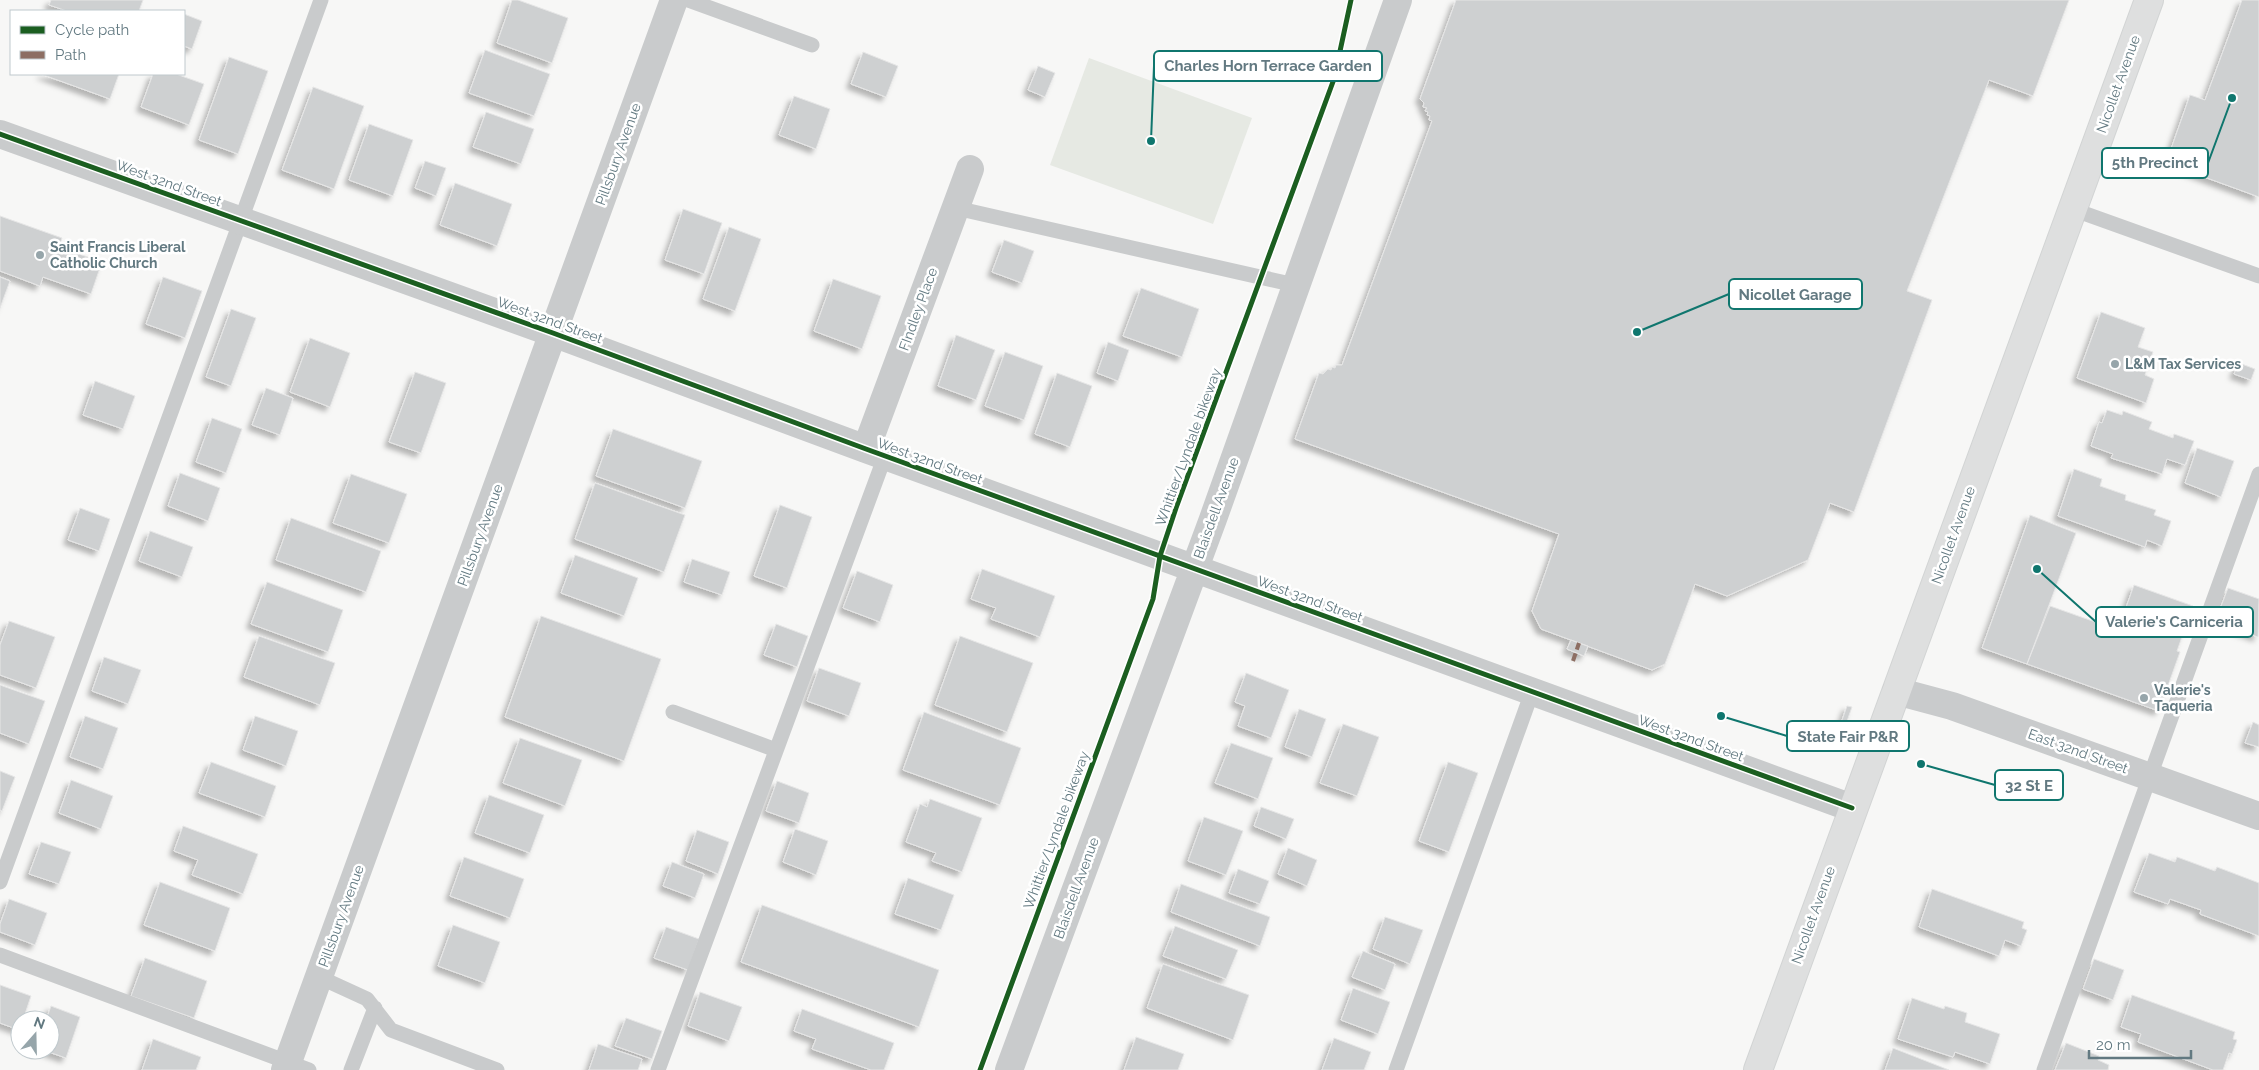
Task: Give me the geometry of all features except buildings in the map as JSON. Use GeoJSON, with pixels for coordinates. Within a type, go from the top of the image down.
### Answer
{"type":"FeatureCollection","features":[{"type":"Feature","properties":{"kind":"main road","name":"Nicollet Avenue"},"geometry":{"type":"LineString","coordinates":[[1758,1070],[1852,808],[2149,0]]}},
{"type":"Feature","properties":{"kind":"street","name":"Pillsbury Avenue"},"geometry":{"type":"LineString","coordinates":[[294,1067],[319,977],[674,0]]}},
{"type":"Feature","properties":{"kind":"street","name":"Blaisdell Avenue"},"geometry":{"type":"LineString","coordinates":[[1009,1070],[1194,568],[1398,0]]}},
{"type":"Feature","properties":{"kind":"street","name":"West 32nd Street"},"geometry":{"type":"LineString","coordinates":[[0,134],[553,333],[876,453],[1852,808]]}},
{"type":"Feature","properties":{"kind":"street","name":"FIndley Place"},"geometry":{"type":"LineString","coordinates":[[876,453],[970,169]]}},
{"type":"Feature","properties":{"kind":"street","name":"East 32nd Street"},"geometry":{"type":"LineString","coordinates":[[1896,691],[1952,706],[2259,816]]}},
{"type":"Feature","properties":{"kind":"lane"},"geometry":{"type":"LineString","coordinates":[[0,882],[321,0]]}},
{"type":"Feature","properties":{"kind":"lane"},"geometry":{"type":"LineString","coordinates":[[688,0],[812,44]]}},
{"type":"Feature","properties":{"kind":"lane"},"geometry":{"type":"LineString","coordinates":[[956,208],[1295,285]]}},
{"type":"Feature","properties":{"kind":"lane"},"geometry":{"type":"LineString","coordinates":[[2072,209],[2259,276]]}},
{"type":"Feature","properties":{"kind":"lane"},"geometry":{"type":"LineString","coordinates":[[658,1070],[776,750],[876,453]]}},
{"type":"Feature","properties":{"kind":"lane"},"geometry":{"type":"LineString","coordinates":[[2044,1070],[2259,474]]}},
{"type":"Feature","properties":{"kind":"lane"},"geometry":{"type":"LineString","coordinates":[[1396,1070],[1532,692]]}},
{"type":"Feature","properties":{"kind":"lane"},"geometry":{"type":"LineString","coordinates":[[673,712],[776,750]]}},
{"type":"Feature","properties":{"kind":"lane"},"geometry":{"type":"LineString","coordinates":[[0,955],[294,1067]]}},
{"type":"Feature","properties":{"kind":"lane"},"geometry":{"type":"LineString","coordinates":[[319,977],[368,998],[391,1030],[497,1070]]}},
{"type":"Feature","properties":{"kind":"lane"},"geometry":{"type":"LineString","coordinates":[[351,1070],[375,1008]]}},
{"type":"Feature","properties":{"kind":"shaded area"},"geometry":{"type":"Polygon","coordinates":[[[1089,58],[1252,118],[1213,224],[1050,165],[1089,58]]]}},
{"type":"Feature","properties":{"kind":"marked path"},"geometry":{"type":"LineString","coordinates":[[1573,661],[1579,643]]}},
{"type":"Feature","properties":{"kind":"cycle path","name":"Whittier/Lyndale bikeway"},"geometry":{"type":"LineString","coordinates":[[980,1070],[1153,599],[1160,556],[1176,508],[1334,79],[1351,0]]}},
{"type":"Feature","properties":{"kind":"cycle path"},"geometry":{"type":"LineString","coordinates":[[0,134],[553,333],[1852,808]]}},
{"type":"Feature","properties":{"kind":"place","name":"5th Precinct"},"geometry":{"type":"Point","coordinates":[2232,98]}},
{"type":"Feature","properties":{"kind":"place","name":"Charles Horn Terrace Garden"},"geometry":{"type":"Point","coordinates":[1151,141]}},
{"type":"Feature","properties":{"kind":"place","name":"Saint Francis Liberal Catholic Church"},"geometry":{"type":"Point","coordinates":[40,255]}},
{"type":"Feature","properties":{"kind":"place","name":"Nicollet Garage"},"geometry":{"type":"Point","coordinates":[1637,332]}},
{"type":"Feature","properties":{"kind":"place","name":"L&M Tax Services"},"geometry":{"type":"Point","coordinates":[2115,364]}},
{"type":"Feature","properties":{"kind":"place","name":"Valerie's Carniceria"},"geometry":{"type":"Point","coordinates":[2037,569]}},
{"type":"Feature","properties":{"kind":"place","name":"Valerie's Taqueria"},"geometry":{"type":"Point","coordinates":[2144,698]}},
{"type":"Feature","properties":{"kind":"place","name":"State Fair P&R"},"geometry":{"type":"Point","coordinates":[1721,716]}},
{"type":"Feature","properties":{"kind":"place","name":"32 St E"},"geometry":{"type":"Point","coordinates":[1921,764]}}]}
